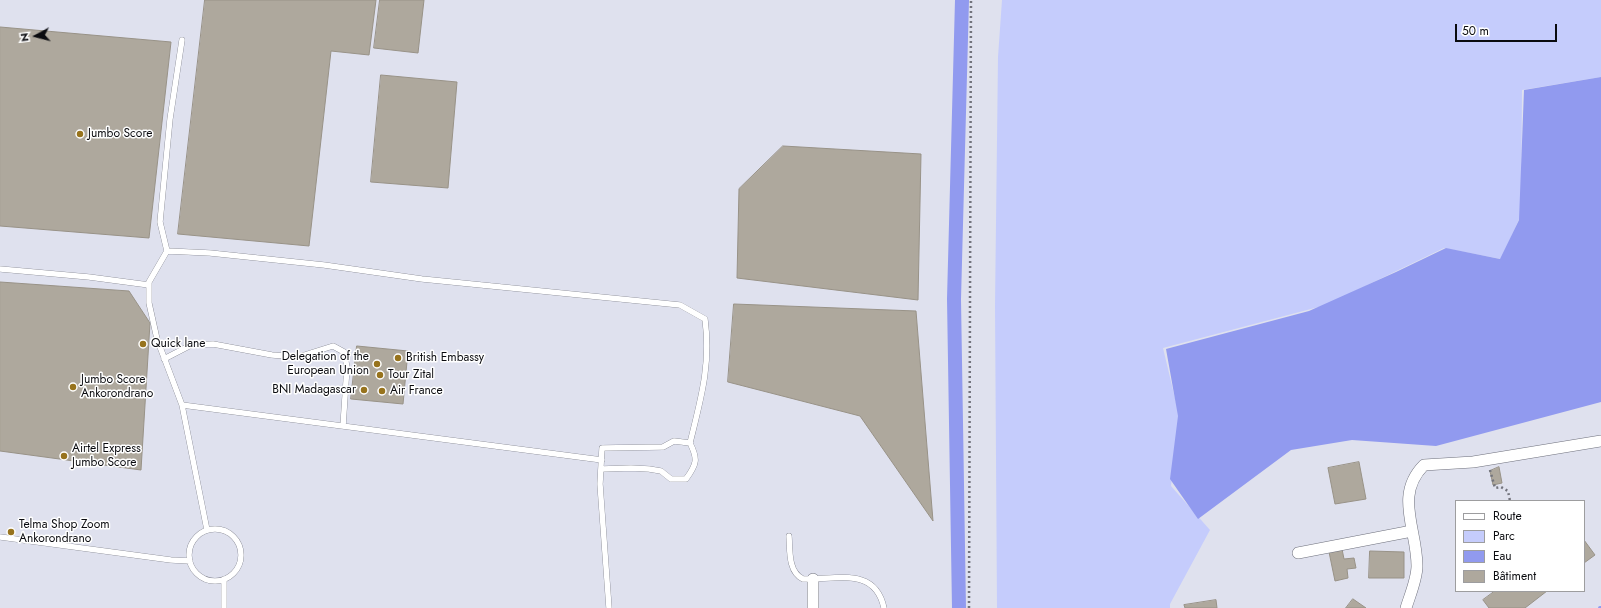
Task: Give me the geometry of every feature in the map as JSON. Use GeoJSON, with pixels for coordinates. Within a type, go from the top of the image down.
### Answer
{"type":"FeatureCollection","features":[{"type":"Feature","properties":{"kind":"street"},"geometry":{"type":"LineString","coordinates":[[1406,608],[1417,566],[1408,492],[1414,475],[1424,465],[1473,462],[1601,441]]}},
{"type":"Feature","properties":{"kind":"street"},"geometry":{"type":"LineString","coordinates":[[1298,553],[1412,531]]}},
{"type":"Feature","properties":{"kind":"street"},"geometry":{"type":"LineString","coordinates":[[813,579],[813,608]]}},
{"type":"Feature","properties":{"kind":"lane"},"geometry":{"type":"LineString","coordinates":[[182,40],[170,119],[161,207],[160,222],[167,251],[156,267],[149,285],[149,303],[157,339],[182,405],[207,530]]}},
{"type":"Feature","properties":{"kind":"lane"},"geometry":{"type":"LineString","coordinates":[[167,251],[210,253],[324,265],[422,279],[680,305],[706,319],[709,344],[704,386],[690,443],[697,456],[694,468],[686,479],[672,479],[661,471],[648,469],[602,468]]}},
{"type":"Feature","properties":{"kind":"lane"},"geometry":{"type":"LineString","coordinates":[[0,269],[89,277],[149,285]]}},
{"type":"Feature","properties":{"kind":"lane"},"geometry":{"type":"LineString","coordinates":[[164,359],[191,345],[213,344],[272,355],[298,357],[333,346],[344,352],[347,366],[343,426]]}},
{"type":"Feature","properties":{"kind":"lane"},"geometry":{"type":"LineString","coordinates":[[182,405],[602,460]]}},
{"type":"Feature","properties":{"kind":"lane"},"geometry":{"type":"LineString","coordinates":[[609,608],[600,484],[602,448],[662,447],[674,441],[690,443]]}},
{"type":"Feature","properties":{"kind":"lane"},"geometry":{"type":"LineString","coordinates":[[207,530],[222,530],[228,533],[238,543],[241,558],[239,565],[230,576],[224,579],[213,581],[203,578],[194,571],[190,561],[191,546],[200,533],[207,530]]}},
{"type":"Feature","properties":{"kind":"lane"},"geometry":{"type":"LineString","coordinates":[[788,536],[792,565],[795,573],[803,579],[851,578],[870,583],[877,589],[884,608]]}},
{"type":"Feature","properties":{"kind":"lane"},"geometry":{"type":"LineString","coordinates":[[0,537],[171,560],[190,561]]}},
{"type":"Feature","properties":{"kind":"lane"},"geometry":{"type":"LineString","coordinates":[[224,579],[224,608]]}},
{"type":"Feature","properties":{"kind":"path"},"geometry":{"type":"LineString","coordinates":[[969,608],[971,0]]}},
{"type":"Feature","properties":{"kind":"path"},"geometry":{"type":"LineString","coordinates":[[1489,465],[1494,488],[1501,487],[1508,491],[1510,500]]}},
{"type":"Feature","properties":{"kind":"green space"},"geometry":{"type":"Polygon","coordinates":[[[1002,0],[1601,0],[1601,77],[1522,90],[1521,215],[1501,259],[1444,248],[1326,305],[1163,348],[1179,415],[1171,486],[1210,530],[1170,604],[1170,608],[997,608],[995,306],[998,57],[1002,0]]]}},
{"type":"Feature","properties":{"kind":"water"},"geometry":{"type":"Polygon","coordinates":[[[1601,77],[1601,402],[1436,446],[1352,440],[1291,450],[1198,519],[1170,479],[1178,416],[1166,349],[1309,311],[1446,248],[1500,259],[1519,220],[1524,90],[1601,77]]]}},
{"type":"Feature","properties":{"kind":"building"},"geometry":{"type":"Polygon","coordinates":[[[205,0],[376,0],[369,55],[331,51],[309,246],[178,234],[205,0]]]}},
{"type":"Feature","properties":{"kind":"building"},"geometry":{"type":"Polygon","coordinates":[[[380,0],[424,0],[418,53],[374,48],[380,0]]]}},
{"type":"Feature","properties":{"kind":"building","name":"Jumbo Score"},"geometry":{"type":"Polygon","coordinates":[[[0,27],[171,42],[149,238],[0,226],[0,27]]]}},
{"type":"Feature","properties":{"kind":"building"},"geometry":{"type":"Polygon","coordinates":[[[381,75],[457,82],[448,188],[371,182],[381,75]]]}},
{"type":"Feature","properties":{"kind":"building"},"geometry":{"type":"Polygon","coordinates":[[[783,146],[921,154],[918,300],[737,278],[739,189],[783,146]]]}},
{"type":"Feature","properties":{"kind":"building","name":"Jumbo Score Ankorondrano"},"geometry":{"type":"Polygon","coordinates":[[[0,282],[129,291],[150,323],[141,470],[0,451],[0,282]]]}},
{"type":"Feature","properties":{"kind":"building"},"geometry":{"type":"Polygon","coordinates":[[[734,304],[916,311],[933,521],[860,416],[728,382],[734,304]]]}},
{"type":"Feature","properties":{"kind":"building","name":"Tour Zital"},"geometry":{"type":"Polygon","coordinates":[[[357,346],[408,351],[403,404],[351,399],[357,346]]]}},
{"type":"Feature","properties":{"kind":"building"},"geometry":{"type":"Polygon","coordinates":[[[1359,462],[1366,499],[1335,504],[1328,468],[1359,462]]]}},
{"type":"Feature","properties":{"kind":"building"},"geometry":{"type":"Polygon","coordinates":[[[1499,467],[1502,483],[1493,485],[1490,471],[1499,467]]]}},
{"type":"Feature","properties":{"kind":"building"},"geometry":{"type":"Polygon","coordinates":[[[1585,541],[1595,555],[1585,562],[1585,541]]]}},
{"type":"Feature","properties":{"kind":"building"},"geometry":{"type":"Polygon","coordinates":[[[1342,549],[1344,559],[1354,558],[1356,568],[1347,569],[1348,578],[1335,581],[1329,552],[1342,549]]]}},
{"type":"Feature","properties":{"kind":"building"},"geometry":{"type":"Polygon","coordinates":[[[1370,551],[1404,552],[1404,578],[1369,578],[1370,551]]]}},
{"type":"Feature","properties":{"kind":"building"},"geometry":{"type":"Polygon","coordinates":[[[1494,592],[1546,592],[1525,608],[1489,608],[1483,600],[1494,592]]]}},
{"type":"Feature","properties":{"kind":"building"},"geometry":{"type":"Polygon","coordinates":[[[1353,599],[1366,608],[1346,608],[1353,599]]]}},
{"type":"Feature","properties":{"kind":"building"},"geometry":{"type":"Polygon","coordinates":[[[1216,600],[1217,608],[1185,608],[1184,605],[1216,600]]]}},
{"type":"Feature","properties":{"kind":"waterway"},"geometry":{"type":"LineString","coordinates":[[959,608],[954,299],[962,0]]}},
{"type":"Feature","properties":{"kind":"place","name":"Jumbo Score"},"geometry":{"type":"Point","coordinates":[80,134]}},
{"type":"Feature","properties":{"kind":"place","name":"Quick lane"},"geometry":{"type":"Point","coordinates":[143,344]}},
{"type":"Feature","properties":{"kind":"place","name":"British Embassy"},"geometry":{"type":"Point","coordinates":[398,358]}},
{"type":"Feature","properties":{"kind":"place","name":"Delegation of the European Union"},"geometry":{"type":"Point","coordinates":[377,364]}},
{"type":"Feature","properties":{"kind":"place","name":"Tour Zital"},"geometry":{"type":"Point","coordinates":[380,375]}},
{"type":"Feature","properties":{"kind":"place","name":"Jumbo Score Ankorondrano"},"geometry":{"type":"Point","coordinates":[73,387]}},
{"type":"Feature","properties":{"kind":"place","name":"BNI Madagascar"},"geometry":{"type":"Point","coordinates":[364,390]}},
{"type":"Feature","properties":{"kind":"place","name":"Air France"},"geometry":{"type":"Point","coordinates":[382,391]}},
{"type":"Feature","properties":{"kind":"place","name":"Airtel Express Jumbo Score"},"geometry":{"type":"Point","coordinates":[64,456]}},
{"type":"Feature","properties":{"kind":"place","name":"Telma Shop Zoom Ankorondrano"},"geometry":{"type":"Point","coordinates":[11,532]}}]}
